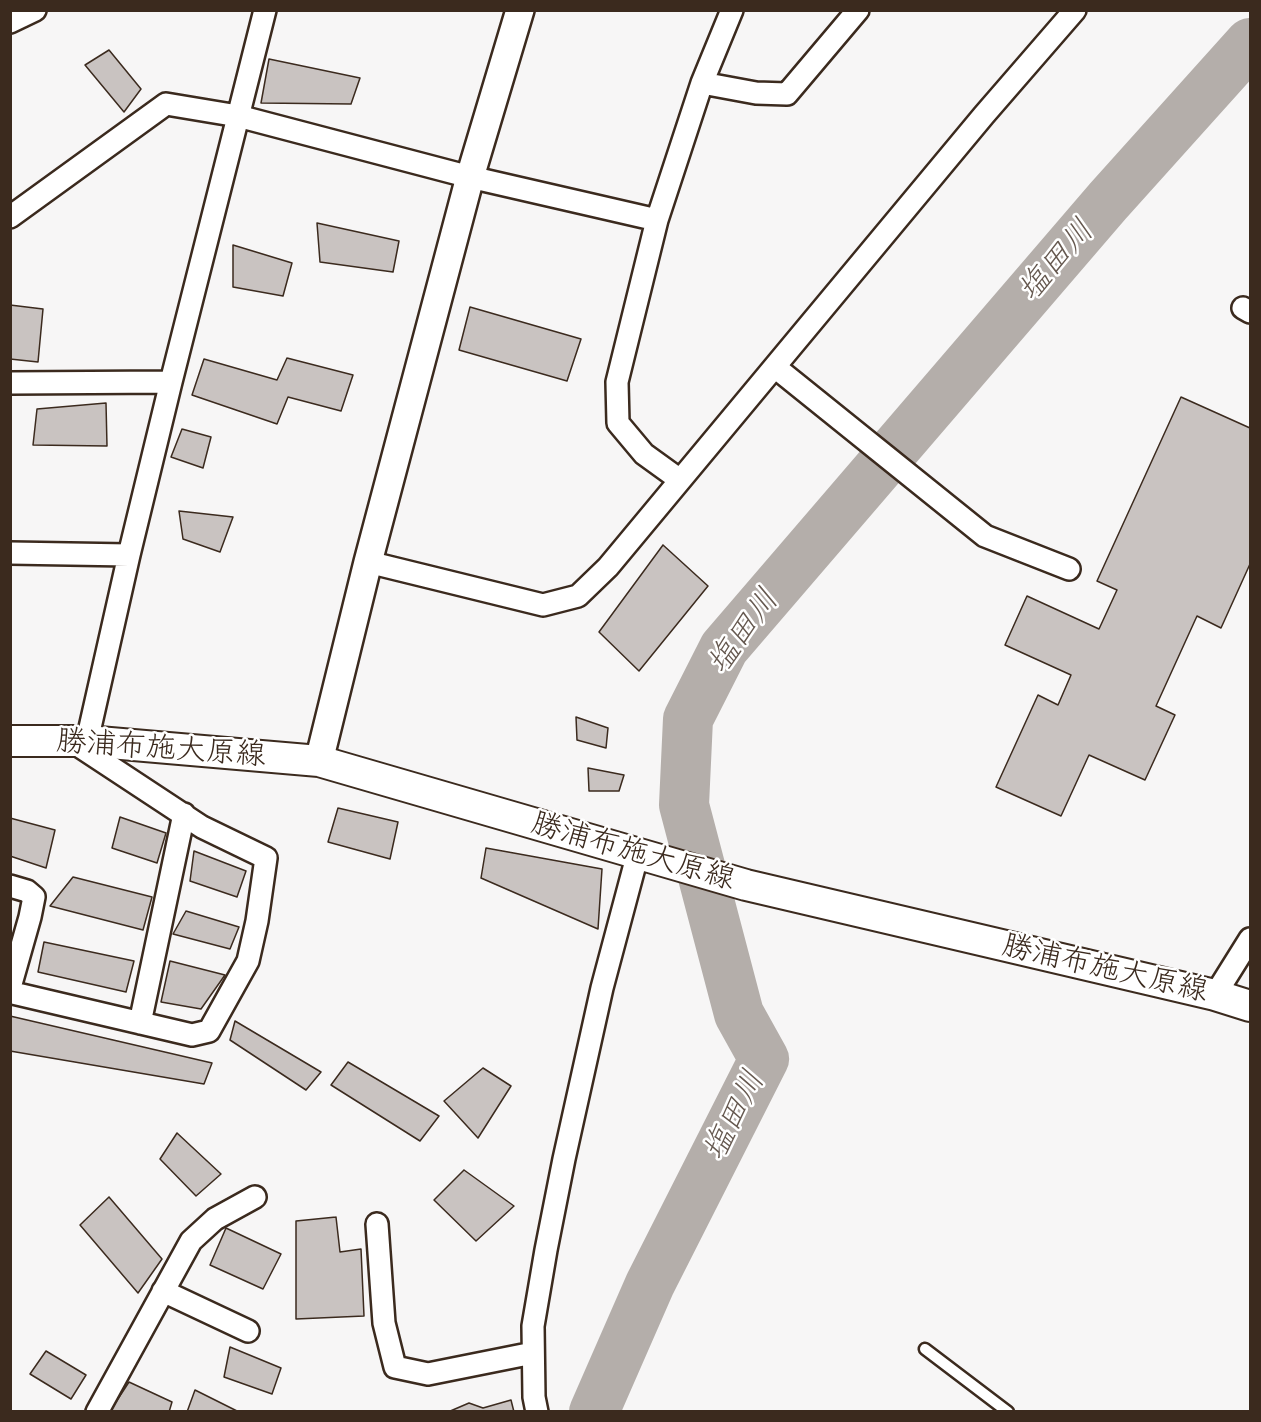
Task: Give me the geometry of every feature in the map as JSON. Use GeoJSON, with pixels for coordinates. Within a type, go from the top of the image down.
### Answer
{"type":"FeatureCollection","features":[{"type":"Feature","properties":{"kind":"main road","name":"勝浦布施大原線"},"geometry":{"type":"LineString","coordinates":[[10,741],[79,741],[319,761],[746,885],[1215,995],[1251,1006]]}},
{"type":"Feature","properties":{"kind":"street"},"geometry":{"type":"LineString","coordinates":[[10,22],[35,10]]}},
{"type":"Feature","properties":{"kind":"street"},"geometry":{"type":"LineString","coordinates":[[10,886],[27,891],[34,897],[11,984],[13,993],[192,1035],[208,1031],[248,962],[257,921],[266,858],[202,826],[79,741],[129,555],[265,10]]}},
{"type":"Feature","properties":{"kind":"street"},"geometry":{"type":"LineString","coordinates":[[319,761],[368,562],[470,177],[520,10]]}},
{"type":"Feature","properties":{"kind":"street"},"geometry":{"type":"LineString","coordinates":[[680,480],[644,454],[618,423],[617,381],[657,220],[702,83],[732,10]]}},
{"type":"Feature","properties":{"kind":"street"},"geometry":{"type":"LineString","coordinates":[[702,83],[756,93],[787,94],[858,10]]}},
{"type":"Feature","properties":{"kind":"street"},"geometry":{"type":"LineString","coordinates":[[368,562],[543,605],[578,596],[608,567],[984,115],[1075,10]]}},
{"type":"Feature","properties":{"kind":"street"},"geometry":{"type":"LineString","coordinates":[[10,217],[166,104],[238,116],[470,177],[657,220]]}},
{"type":"Feature","properties":{"kind":"street"},"geometry":{"type":"LineString","coordinates":[[775,367],[986,536],[1069,569]]}},
{"type":"Feature","properties":{"kind":"street"},"geometry":{"type":"LineString","coordinates":[[10,383],[171,382]]}},
{"type":"Feature","properties":{"kind":"street"},"geometry":{"type":"LineString","coordinates":[[10,553],[129,555]]}},
{"type":"Feature","properties":{"kind":"street"},"geometry":{"type":"LineString","coordinates":[[140,1023],[184,814]]}},
{"type":"Feature","properties":{"kind":"street"},"geometry":{"type":"LineString","coordinates":[[537,1412],[534,1397],[533,1326],[564,1159],[602,988],[648,857]]}},
{"type":"Feature","properties":{"kind":"street"},"geometry":{"type":"LineString","coordinates":[[1215,995],[1251,939]]}},
{"type":"Feature","properties":{"kind":"street"},"geometry":{"type":"LineString","coordinates":[[97,1412],[191,1241],[215,1219],[255,1197]]}},
{"type":"Feature","properties":{"kind":"street"},"geometry":{"type":"LineString","coordinates":[[377,1224],[384,1323],[395,1367],[428,1374],[533,1353]]}},
{"type":"Feature","properties":{"kind":"street"},"geometry":{"type":"LineString","coordinates":[[163,1291],[248,1331]]}},
{"type":"Feature","properties":{"kind":"lane"},"geometry":{"type":"LineString","coordinates":[[925,1349],[1008,1412]]}},
{"type":"Feature","properties":{"kind":"building"},"geometry":{"type":"Polygon","coordinates":[[[109,50],[141,89],[124,112],[85,65],[109,50]]]}},
{"type":"Feature","properties":{"kind":"building"},"geometry":{"type":"Polygon","coordinates":[[[269,59],[360,78],[351,104],[261,103],[269,59]]]}},
{"type":"Feature","properties":{"kind":"building"},"geometry":{"type":"Polygon","coordinates":[[[317,223],[399,241],[393,272],[320,262],[317,223]]]}},
{"type":"Feature","properties":{"kind":"building"},"geometry":{"type":"Polygon","coordinates":[[[233,245],[292,263],[283,296],[233,287],[233,245]]]}},
{"type":"Feature","properties":{"kind":"building"},"geometry":{"type":"Polygon","coordinates":[[[10,305],[43,309],[38,362],[10,359],[10,305]]]}},
{"type":"Feature","properties":{"kind":"building"},"geometry":{"type":"Polygon","coordinates":[[[470,307],[581,339],[567,381],[459,350],[470,307]]]}},
{"type":"Feature","properties":{"kind":"building"},"geometry":{"type":"Polygon","coordinates":[[[287,358],[353,375],[341,411],[288,397],[277,424],[192,395],[204,359],[277,380],[287,358]]]}},
{"type":"Feature","properties":{"kind":"building"},"geometry":{"type":"Polygon","coordinates":[[[1181,397],[1250,428],[1250,564],[1221,628],[1197,616],[1156,706],[1175,715],[1145,780],[1089,755],[1061,816],[996,787],[1038,695],[1058,705],[1071,675],[1005,645],[1027,596],[1099,629],[1117,590],[1097,581],[1181,397]]]}},
{"type":"Feature","properties":{"kind":"building"},"geometry":{"type":"Polygon","coordinates":[[[106,403],[107,446],[33,445],[37,409],[106,403]]]}},
{"type":"Feature","properties":{"kind":"building"},"geometry":{"type":"Polygon","coordinates":[[[182,429],[211,437],[203,468],[171,457],[182,429]]]}},
{"type":"Feature","properties":{"kind":"building"},"geometry":{"type":"Polygon","coordinates":[[[179,511],[233,517],[220,552],[183,539],[179,511]]]}},
{"type":"Feature","properties":{"kind":"building"},"geometry":{"type":"Polygon","coordinates":[[[663,545],[708,586],[639,671],[599,632],[663,545]]]}},
{"type":"Feature","properties":{"kind":"building"},"geometry":{"type":"Polygon","coordinates":[[[576,717],[608,728],[606,748],[577,740],[576,717]]]}},
{"type":"Feature","properties":{"kind":"building"},"geometry":{"type":"Polygon","coordinates":[[[588,768],[624,775],[619,791],[589,791],[588,768]]]}},
{"type":"Feature","properties":{"kind":"building"},"geometry":{"type":"Polygon","coordinates":[[[338,808],[398,822],[390,859],[328,842],[338,808]]]}},
{"type":"Feature","properties":{"kind":"building"},"geometry":{"type":"Polygon","coordinates":[[[120,817],[166,833],[157,863],[112,848],[120,817]]]}},
{"type":"Feature","properties":{"kind":"building"},"geometry":{"type":"Polygon","coordinates":[[[10,818],[55,830],[46,868],[10,856],[10,818]]]}},
{"type":"Feature","properties":{"kind":"building"},"geometry":{"type":"Polygon","coordinates":[[[486,848],[602,869],[598,929],[481,878],[486,848]]]}},
{"type":"Feature","properties":{"kind":"building"},"geometry":{"type":"Polygon","coordinates":[[[194,851],[246,871],[237,897],[190,881],[194,851]]]}},
{"type":"Feature","properties":{"kind":"building"},"geometry":{"type":"Polygon","coordinates":[[[73,877],[152,897],[143,930],[50,906],[73,877]]]}},
{"type":"Feature","properties":{"kind":"building"},"geometry":{"type":"Polygon","coordinates":[[[186,911],[239,927],[230,949],[173,934],[186,911]]]}},
{"type":"Feature","properties":{"kind":"building"},"geometry":{"type":"Polygon","coordinates":[[[44,942],[134,961],[126,992],[38,972],[44,942]]]}},
{"type":"Feature","properties":{"kind":"building"},"geometry":{"type":"Polygon","coordinates":[[[170,961],[225,975],[201,1009],[161,1002],[170,961]]]}},
{"type":"Feature","properties":{"kind":"building"},"geometry":{"type":"Polygon","coordinates":[[[10,1016],[212,1063],[204,1084],[10,1051],[10,1016]]]}},
{"type":"Feature","properties":{"kind":"building"},"geometry":{"type":"Polygon","coordinates":[[[235,1021],[321,1072],[306,1090],[230,1040],[235,1021]]]}},
{"type":"Feature","properties":{"kind":"building"},"geometry":{"type":"Polygon","coordinates":[[[348,1062],[439,1116],[420,1141],[331,1085],[348,1062]]]}},
{"type":"Feature","properties":{"kind":"building"},"geometry":{"type":"Polygon","coordinates":[[[483,1068],[511,1086],[478,1138],[444,1101],[483,1068]]]}},
{"type":"Feature","properties":{"kind":"building"},"geometry":{"type":"Polygon","coordinates":[[[177,1133],[221,1174],[196,1196],[160,1159],[177,1133]]]}},
{"type":"Feature","properties":{"kind":"building"},"geometry":{"type":"Polygon","coordinates":[[[464,1170],[514,1206],[476,1241],[434,1200],[464,1170]]]}},
{"type":"Feature","properties":{"kind":"building"},"geometry":{"type":"Polygon","coordinates":[[[109,1197],[162,1259],[138,1293],[80,1225],[109,1197]]]}},
{"type":"Feature","properties":{"kind":"building"},"geometry":{"type":"Polygon","coordinates":[[[336,1217],[340,1252],[361,1249],[364,1316],[296,1319],[296,1221],[336,1217]]]}},
{"type":"Feature","properties":{"kind":"building"},"geometry":{"type":"Polygon","coordinates":[[[226,1228],[281,1254],[263,1289],[210,1265],[226,1228]]]}},
{"type":"Feature","properties":{"kind":"building"},"geometry":{"type":"Polygon","coordinates":[[[230,1347],[281,1368],[272,1394],[224,1377],[230,1347]]]}},
{"type":"Feature","properties":{"kind":"building"},"geometry":{"type":"Polygon","coordinates":[[[46,1351],[86,1375],[71,1399],[30,1374],[46,1351]]]}},
{"type":"Feature","properties":{"kind":"building"},"geometry":{"type":"Polygon","coordinates":[[[129,1382],[172,1402],[169,1412],[110,1411],[129,1382]]]}},
{"type":"Feature","properties":{"kind":"building"},"geometry":{"type":"Polygon","coordinates":[[[195,1390],[239,1412],[187,1412],[195,1390]]]}},
{"type":"Feature","properties":{"kind":"building"},"geometry":{"type":"Polygon","coordinates":[[[511,1400],[514,1412],[448,1412],[469,1403],[483,1408],[511,1400]]]}},
{"type":"Feature","properties":{"kind":"waterway","name":"塩田川"},"geometry":{"type":"LineString","coordinates":[[594,1412],[650,1284],[764,1059],[739,1014],[684,805],[688,719],[724,648],[1108,201],[1250,43]]}}]}
